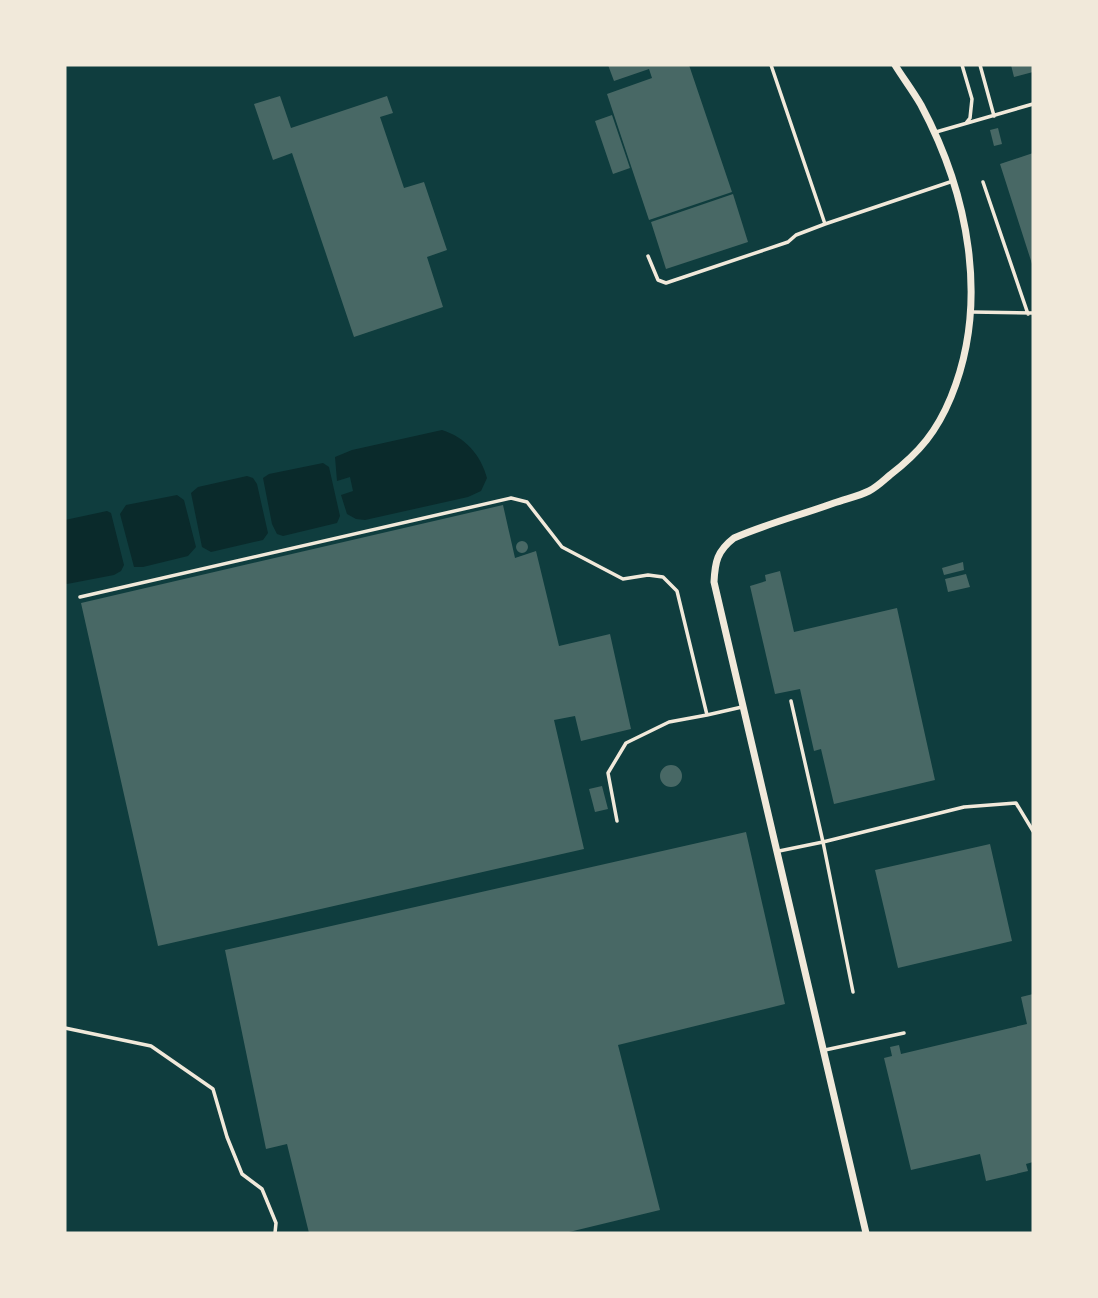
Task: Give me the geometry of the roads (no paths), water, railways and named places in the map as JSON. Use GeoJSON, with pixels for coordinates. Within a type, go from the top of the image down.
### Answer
{"type":"FeatureCollection","features":[{"type":"Feature","properties":{"kind":"street"},"geometry":{"type":"LineString","coordinates":[[866,1233],[714,582],[715,562],[721,548],[734,538],[869,491],[914,456],[942,421],[958,380],[968,346],[972,312],[972,272],[965,232],[953,181],[934,133],[920,104],[895,65]]}},
{"type":"Feature","properties":{"kind":"lane"},"geometry":{"type":"LineString","coordinates":[[771,65],[825,224]]}},
{"type":"Feature","properties":{"kind":"lane"},"geometry":{"type":"LineString","coordinates":[[962,65],[972,99],[971,118],[964,124]]}},
{"type":"Feature","properties":{"kind":"lane"},"geometry":{"type":"LineString","coordinates":[[979,65],[994,116]]}},
{"type":"Feature","properties":{"kind":"lane"},"geometry":{"type":"LineString","coordinates":[[934,133],[1033,104]]}},
{"type":"Feature","properties":{"kind":"lane"},"geometry":{"type":"LineString","coordinates":[[648,256],[658,280],[666,283],[788,242],[796,235],[825,224],[953,181]]}},
{"type":"Feature","properties":{"kind":"lane"},"geometry":{"type":"LineString","coordinates":[[972,312],[1031,314],[984,182]]}},
{"type":"Feature","properties":{"kind":"lane"},"geometry":{"type":"LineString","coordinates":[[80,597],[510,498],[527,502],[562,547],[623,579],[648,575],[663,577],[677,591],[707,715]]}},
{"type":"Feature","properties":{"kind":"lane"},"geometry":{"type":"LineString","coordinates":[[791,701],[853,992]]}},
{"type":"Feature","properties":{"kind":"lane"},"geometry":{"type":"LineString","coordinates":[[617,821],[608,773],[626,743],[669,722],[743,706]]}},
{"type":"Feature","properties":{"kind":"lane"},"geometry":{"type":"LineString","coordinates":[[776,851],[964,807],[1016,803],[1033,831]]}},
{"type":"Feature","properties":{"kind":"lane"},"geometry":{"type":"LineString","coordinates":[[65,1028],[151,1046],[213,1089],[227,1137],[242,1174],[262,1189],[276,1223],[275,1233]]}},
{"type":"Feature","properties":{"kind":"lane"},"geometry":{"type":"LineString","coordinates":[[823,1051],[904,1033]]}},
{"type":"Feature","properties":{"kind":"water"},"geometry":{"type":"Polygon","coordinates":[[[442,430],[465,442],[481,462],[487,478],[481,491],[468,497],[365,520],[347,514],[341,495],[353,491],[350,477],[337,481],[335,457],[352,450],[442,430]]]}},
{"type":"Feature","properties":{"kind":"water"},"geometry":{"type":"Polygon","coordinates":[[[323,463],[329,467],[340,516],[337,523],[283,536],[277,534],[272,524],[263,478],[269,474],[323,463]]]}},
{"type":"Feature","properties":{"kind":"water"},"geometry":{"type":"Polygon","coordinates":[[[247,476],[253,478],[257,484],[268,533],[263,540],[211,552],[202,547],[191,493],[198,487],[247,476]]]}},
{"type":"Feature","properties":{"kind":"water"},"geometry":{"type":"Polygon","coordinates":[[[177,495],[184,500],[196,547],[188,556],[134,567],[120,514],[126,505],[177,495]]]}},
{"type":"Feature","properties":{"kind":"water"},"geometry":{"type":"Polygon","coordinates":[[[107,511],[111,513],[124,565],[121,571],[114,575],[65,583],[65,520],[107,511]]]}}]}
